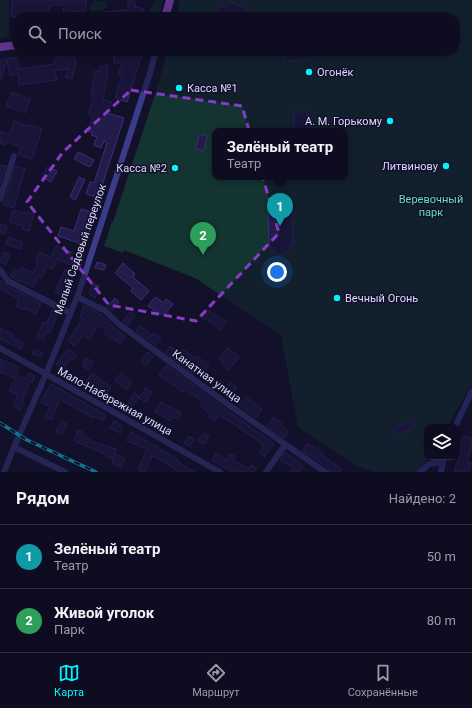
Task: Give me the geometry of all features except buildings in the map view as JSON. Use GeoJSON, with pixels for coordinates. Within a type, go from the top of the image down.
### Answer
{"type":"FeatureCollection","features":[{"type":"Feature","properties":{"kind":"main road"},"geometry":{"type":"LineString","coordinates":[[166,12],[170,0]]}},
{"type":"Feature","properties":{"kind":"main road"},"geometry":{"type":"LineString","coordinates":[[0,47],[12,46]]}},
{"type":"Feature","properties":{"kind":"street","name":"Малый Садовый переулок"},"geometry":{"type":"LineString","coordinates":[[4,472],[77,297],[155,56]]}},
{"type":"Feature","properties":{"kind":"street"},"geometry":{"type":"LineString","coordinates":[[0,199],[14,156]]}},
{"type":"Feature","properties":{"kind":"street"},"geometry":{"type":"LineString","coordinates":[[0,270],[8,281],[70,312]]}},
{"type":"Feature","properties":{"kind":"street","name":"Канатная улица"},"geometry":{"type":"LineString","coordinates":[[77,297],[104,310],[119,324],[284,445],[325,472]]}},
{"type":"Feature","properties":{"kind":"street","name":"Мало-Набережная улица"},"geometry":{"type":"LineString","coordinates":[[0,348],[220,472]]}},
{"type":"Feature","properties":{"kind":"street"},"geometry":{"type":"LineString","coordinates":[[456,424],[472,391]]}},
{"type":"Feature","properties":{"kind":"street"},"geometry":{"type":"LineString","coordinates":[[266,472],[284,445]]}},
{"type":"Feature","properties":{"kind":"street"},"geometry":{"type":"LineString","coordinates":[[14,447],[65,472]]}},
{"type":"Feature","properties":{"kind":"street"},"geometry":{"type":"LineString","coordinates":[[420,472],[429,464],[441,460]]}},
{"type":"Feature","properties":{"kind":"street"},"geometry":{"type":"LineString","coordinates":[[441,472],[444,460]]}},
{"type":"Feature","properties":{"kind":"highlighted area"},"geometry":{"type":"Polygon","coordinates":[[[131,90],[242,106],[279,233],[196,321],[109,305],[27,202],[63,152],[131,90]]]}},
{"type":"Feature","properties":{"kind":"green space"},"geometry":{"type":"Polygon","coordinates":[[[0,0],[9,0],[9,37],[0,39],[0,0]]]}},
{"type":"Feature","properties":{"kind":"green space"},"geometry":{"type":"Polygon","coordinates":[[[94,0],[106,2],[106,8],[99,11],[91,11],[89,7],[94,0]]]}},
{"type":"Feature","properties":{"kind":"green space"},"geometry":{"type":"Polygon","coordinates":[[[156,0],[163,0],[160,12],[148,12],[156,0]]]}},
{"type":"Feature","properties":{"kind":"green space","name":"Веревочный парк"},"geometry":{"type":"Polygon","coordinates":[[[180,0],[472,0],[472,383],[449,424],[424,424],[424,460],[427,460],[417,472],[375,472],[359,467],[298,427],[281,335],[195,278],[124,250],[123,253],[104,246],[161,76],[166,56],[460,56],[460,12],[177,12],[180,0]]]}},
{"type":"Feature","properties":{"kind":"railway"},"geometry":{"type":"LineString","coordinates":[[0,423],[27,440],[96,472]]}},
{"type":"Feature","properties":{"kind":"place","name":"Огонёк"},"geometry":{"type":"Point","coordinates":[309,72]}},
{"type":"Feature","properties":{"kind":"place","name":"Касса №1"},"geometry":{"type":"Point","coordinates":[179,88]}},
{"type":"Feature","properties":{"kind":"place","name":"А. М. Горькому"},"geometry":{"type":"Point","coordinates":[390,121]}},
{"type":"Feature","properties":{"kind":"place","name":"Литвинову"},"geometry":{"type":"Point","coordinates":[446,166]}},
{"type":"Feature","properties":{"kind":"place","name":"Касса №2"},"geometry":{"type":"Point","coordinates":[175,168]}},
{"type":"Feature","properties":{"kind":"place","name":"Зелёный театр"},"geometry":{"type":"Point","coordinates":[280,226]}},
{"type":"Feature","properties":{"kind":"place","name":"Живой уголок"},"geometry":{"type":"Point","coordinates":[203,255]}},
{"type":"Feature","properties":{"kind":"place","name":"Вечный Огонь"},"geometry":{"type":"Point","coordinates":[337,298]}}]}
